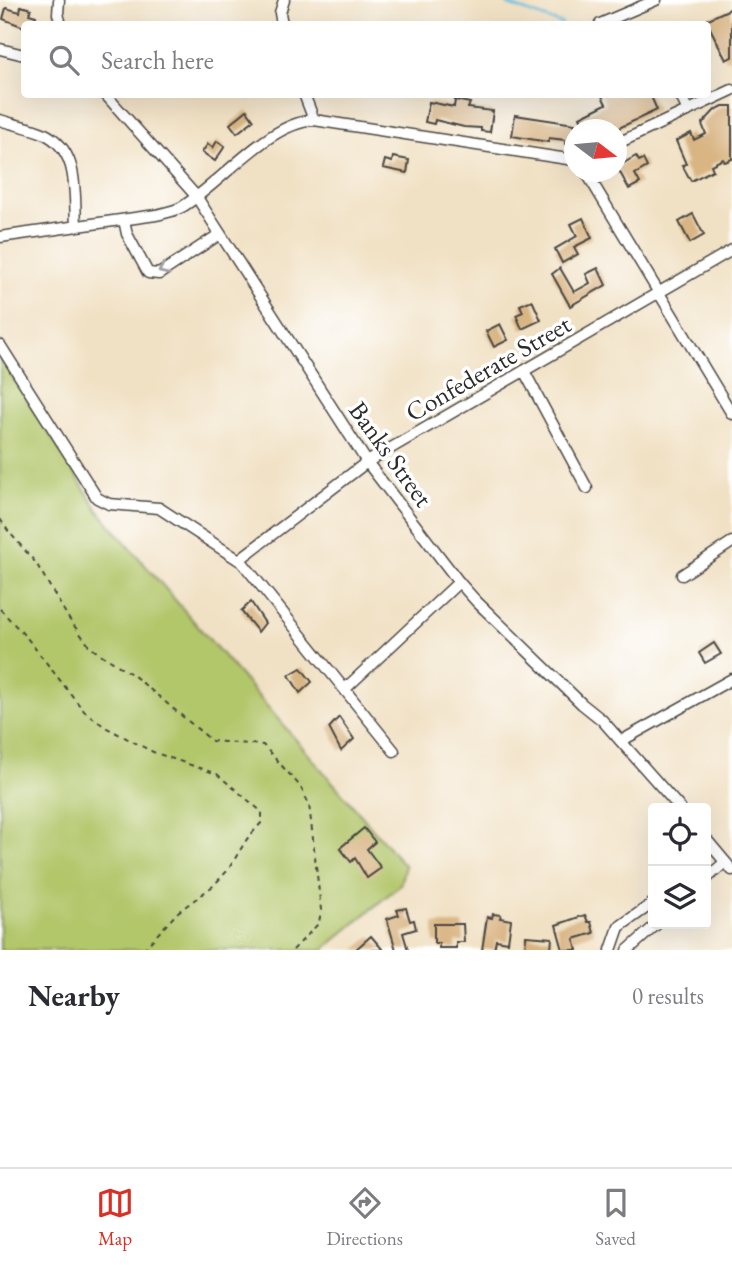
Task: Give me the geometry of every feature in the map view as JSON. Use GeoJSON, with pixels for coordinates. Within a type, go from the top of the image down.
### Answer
{"type":"FeatureCollection","features":[{"type":"Feature","properties":{"kind":"street"},"geometry":{"type":"LineString","coordinates":[[59,0],[60,21]]}},
{"type":"Feature","properties":{"kind":"street"},"geometry":{"type":"LineString","coordinates":[[281,21],[280,13],[284,0]]}},
{"type":"Feature","properties":{"kind":"street"},"geometry":{"type":"LineString","coordinates":[[607,21],[656,0]]}},
{"type":"Feature","properties":{"kind":"street"},"geometry":{"type":"LineString","coordinates":[[0,49],[21,54]]}},
{"type":"Feature","properties":{"kind":"street"},"geometry":{"type":"LineString","coordinates":[[627,139],[732,90]]}},
{"type":"Feature","properties":{"kind":"street","name":"Banks Street"},"geometry":{"type":"LineString","coordinates":[[109,98],[196,196],[367,462],[459,582],[582,704],[602,720],[676,803]]}},
{"type":"Feature","properties":{"kind":"street"},"geometry":{"type":"LineString","coordinates":[[306,98],[314,120]]}},
{"type":"Feature","properties":{"kind":"street"},"geometry":{"type":"LineString","coordinates":[[682,98],[688,111]]}},
{"type":"Feature","properties":{"kind":"street"},"geometry":{"type":"LineString","coordinates":[[0,120],[43,133],[60,144],[69,156],[73,168],[76,226]]}},
{"type":"Feature","properties":{"kind":"street"},"geometry":{"type":"LineString","coordinates":[[0,237],[156,215],[180,208],[279,130],[293,123],[314,120],[564,158]]}},
{"type":"Feature","properties":{"kind":"street"},"geometry":{"type":"LineString","coordinates":[[592,182],[732,414]]}},
{"type":"Feature","properties":{"kind":"street"},"geometry":{"type":"LineString","coordinates":[[124,220],[132,244],[148,273],[153,275],[159,274],[220,234]]}},
{"type":"Feature","properties":{"kind":"street","name":"Confederate Street"},"geometry":{"type":"LineString","coordinates":[[240,559],[367,462],[732,250]]}},
{"type":"Feature","properties":{"kind":"street"},"geometry":{"type":"LineString","coordinates":[[0,345],[97,498],[109,504],[159,508],[240,559],[394,751]]}},
{"type":"Feature","properties":{"kind":"street"},"geometry":{"type":"LineString","coordinates":[[524,371],[587,488]]}},
{"type":"Feature","properties":{"kind":"street"},"geometry":{"type":"LineString","coordinates":[[682,575],[732,542]]}},
{"type":"Feature","properties":{"kind":"street"},"geometry":{"type":"LineString","coordinates":[[345,689],[459,582]]}},
{"type":"Feature","properties":{"kind":"street"},"geometry":{"type":"LineString","coordinates":[[621,741],[732,679]]}},
{"type":"Feature","properties":{"kind":"street"},"geometry":{"type":"LineString","coordinates":[[711,852],[732,870]]}},
{"type":"Feature","properties":{"kind":"street"},"geometry":{"type":"LineString","coordinates":[[711,875],[725,862]]}},
{"type":"Feature","properties":{"kind":"street"},"geometry":{"type":"LineString","coordinates":[[611,950],[619,928],[648,907]]}},
{"type":"Feature","properties":{"kind":"street"},"geometry":{"type":"LineString","coordinates":[[628,950],[651,929]]}},
{"type":"Feature","properties":{"kind":"path"},"geometry":{"type":"LineString","coordinates":[[0,519],[36,563],[69,619],[90,648],[133,675],[212,741],[263,745],[300,786],[309,804],[321,910],[319,923],[293,950]]}},
{"type":"Feature","properties":{"kind":"path"},"geometry":{"type":"LineString","coordinates":[[0,609],[27,638],[84,711],[105,727],[153,752],[217,774],[262,812],[262,822],[247,839],[228,870],[213,886],[178,912],[144,950]]}},
{"type":"Feature","properties":{"kind":"green space"},"geometry":{"type":"Polygon","coordinates":[[[0,357],[100,513],[405,866],[400,885],[323,950],[0,950],[0,357]]]}},
{"type":"Feature","properties":{"kind":"building"},"geometry":{"type":"Polygon","coordinates":[[[21,6],[31,9],[29,14],[36,16],[35,21],[21,21],[21,26],[3,19],[6,8],[20,12],[21,6]]]}},
{"type":"Feature","properties":{"kind":"building"},"geometry":{"type":"Polygon","coordinates":[[[732,8],[732,57],[726,60],[711,30],[711,21],[706,20],[732,8]]]}},
{"type":"Feature","properties":{"kind":"building"},"geometry":{"type":"Polygon","coordinates":[[[603,98],[652,98],[657,110],[627,124],[627,119],[580,117],[606,104],[603,98]]]}},
{"type":"Feature","properties":{"kind":"building"},"geometry":{"type":"Polygon","coordinates":[[[455,100],[470,103],[468,108],[493,111],[490,132],[435,120],[434,124],[425,122],[429,102],[454,107],[455,100]]]}},
{"type":"Feature","properties":{"kind":"building"},"geometry":{"type":"Polygon","coordinates":[[[732,106],[732,159],[725,162],[723,159],[711,165],[713,170],[691,181],[682,165],[686,164],[676,141],[691,133],[694,140],[706,134],[702,124],[715,110],[732,106]]]}},
{"type":"Feature","properties":{"kind":"building"},"geometry":{"type":"Polygon","coordinates":[[[247,110],[254,120],[237,133],[230,124],[247,110]]]}},
{"type":"Feature","properties":{"kind":"building"},"geometry":{"type":"Polygon","coordinates":[[[515,115],[564,122],[564,140],[549,138],[548,142],[512,136],[515,115]]]}},
{"type":"Feature","properties":{"kind":"building"},"geometry":{"type":"Polygon","coordinates":[[[217,141],[225,146],[215,161],[202,152],[208,144],[213,148],[217,141]]]}},
{"type":"Feature","properties":{"kind":"building"},"geometry":{"type":"Polygon","coordinates":[[[636,156],[639,161],[643,159],[647,167],[635,174],[640,183],[629,189],[625,182],[627,161],[636,156]]]}},
{"type":"Feature","properties":{"kind":"building"},"geometry":{"type":"Polygon","coordinates":[[[393,157],[409,160],[407,173],[383,168],[385,160],[392,162],[393,157]]]}},
{"type":"Feature","properties":{"kind":"building"},"geometry":{"type":"Polygon","coordinates":[[[693,214],[704,235],[690,243],[679,222],[693,214]]]}},
{"type":"Feature","properties":{"kind":"building"},"geometry":{"type":"Polygon","coordinates":[[[583,218],[592,238],[574,247],[578,254],[562,263],[555,249],[577,236],[571,224],[583,218]]]}},
{"type":"Feature","properties":{"kind":"building"},"geometry":{"type":"Polygon","coordinates":[[[560,268],[574,292],[590,283],[586,274],[598,268],[606,285],[570,306],[552,274],[560,268]]]}},
{"type":"Feature","properties":{"kind":"building"},"geometry":{"type":"Polygon","coordinates":[[[532,300],[541,320],[522,329],[516,315],[523,312],[520,305],[532,300]]]}},
{"type":"Feature","properties":{"kind":"building"},"geometry":{"type":"Polygon","coordinates":[[[500,324],[508,340],[494,347],[486,331],[500,324]]]}},
{"type":"Feature","properties":{"kind":"building"},"geometry":{"type":"Polygon","coordinates":[[[251,602],[265,623],[258,632],[241,611],[251,602]]]}},
{"type":"Feature","properties":{"kind":"building"},"geometry":{"type":"Polygon","coordinates":[[[714,643],[721,654],[705,663],[699,653],[714,643]]]}},
{"type":"Feature","properties":{"kind":"building"},"geometry":{"type":"Polygon","coordinates":[[[301,668],[312,682],[300,693],[289,675],[301,668]]]}},
{"type":"Feature","properties":{"kind":"building"},"geometry":{"type":"Polygon","coordinates":[[[339,717],[354,739],[341,751],[329,728],[339,717]]]}},
{"type":"Feature","properties":{"kind":"building"},"geometry":{"type":"Polygon","coordinates":[[[364,828],[375,842],[367,849],[381,868],[367,878],[355,858],[351,862],[340,848],[364,828]]]}},
{"type":"Feature","properties":{"kind":"building"},"geometry":{"type":"Polygon","coordinates":[[[406,908],[416,929],[403,933],[408,950],[396,950],[387,919],[399,915],[397,910],[406,908]]]}},
{"type":"Feature","properties":{"kind":"building"},"geometry":{"type":"Polygon","coordinates":[[[493,914],[511,920],[508,942],[496,940],[494,950],[482,950],[487,917],[492,918],[493,914]]]}},
{"type":"Feature","properties":{"kind":"building"},"geometry":{"type":"Polygon","coordinates":[[[585,915],[588,922],[591,922],[594,933],[574,939],[577,950],[563,950],[556,925],[585,915]]]}},
{"type":"Feature","properties":{"kind":"building"},"geometry":{"type":"Polygon","coordinates":[[[434,924],[463,924],[464,942],[456,942],[456,948],[439,948],[439,943],[434,943],[434,924]]]}},
{"type":"Feature","properties":{"kind":"building"},"geometry":{"type":"Polygon","coordinates":[[[371,936],[383,950],[355,950],[371,936]]]}},
{"type":"Feature","properties":{"kind":"building"},"geometry":{"type":"Polygon","coordinates":[[[526,936],[552,938],[551,950],[525,950],[526,936]]]}},
{"type":"Feature","properties":{"kind":"waterway"},"geometry":{"type":"LineString","coordinates":[[502,0],[554,21]]}}]}
